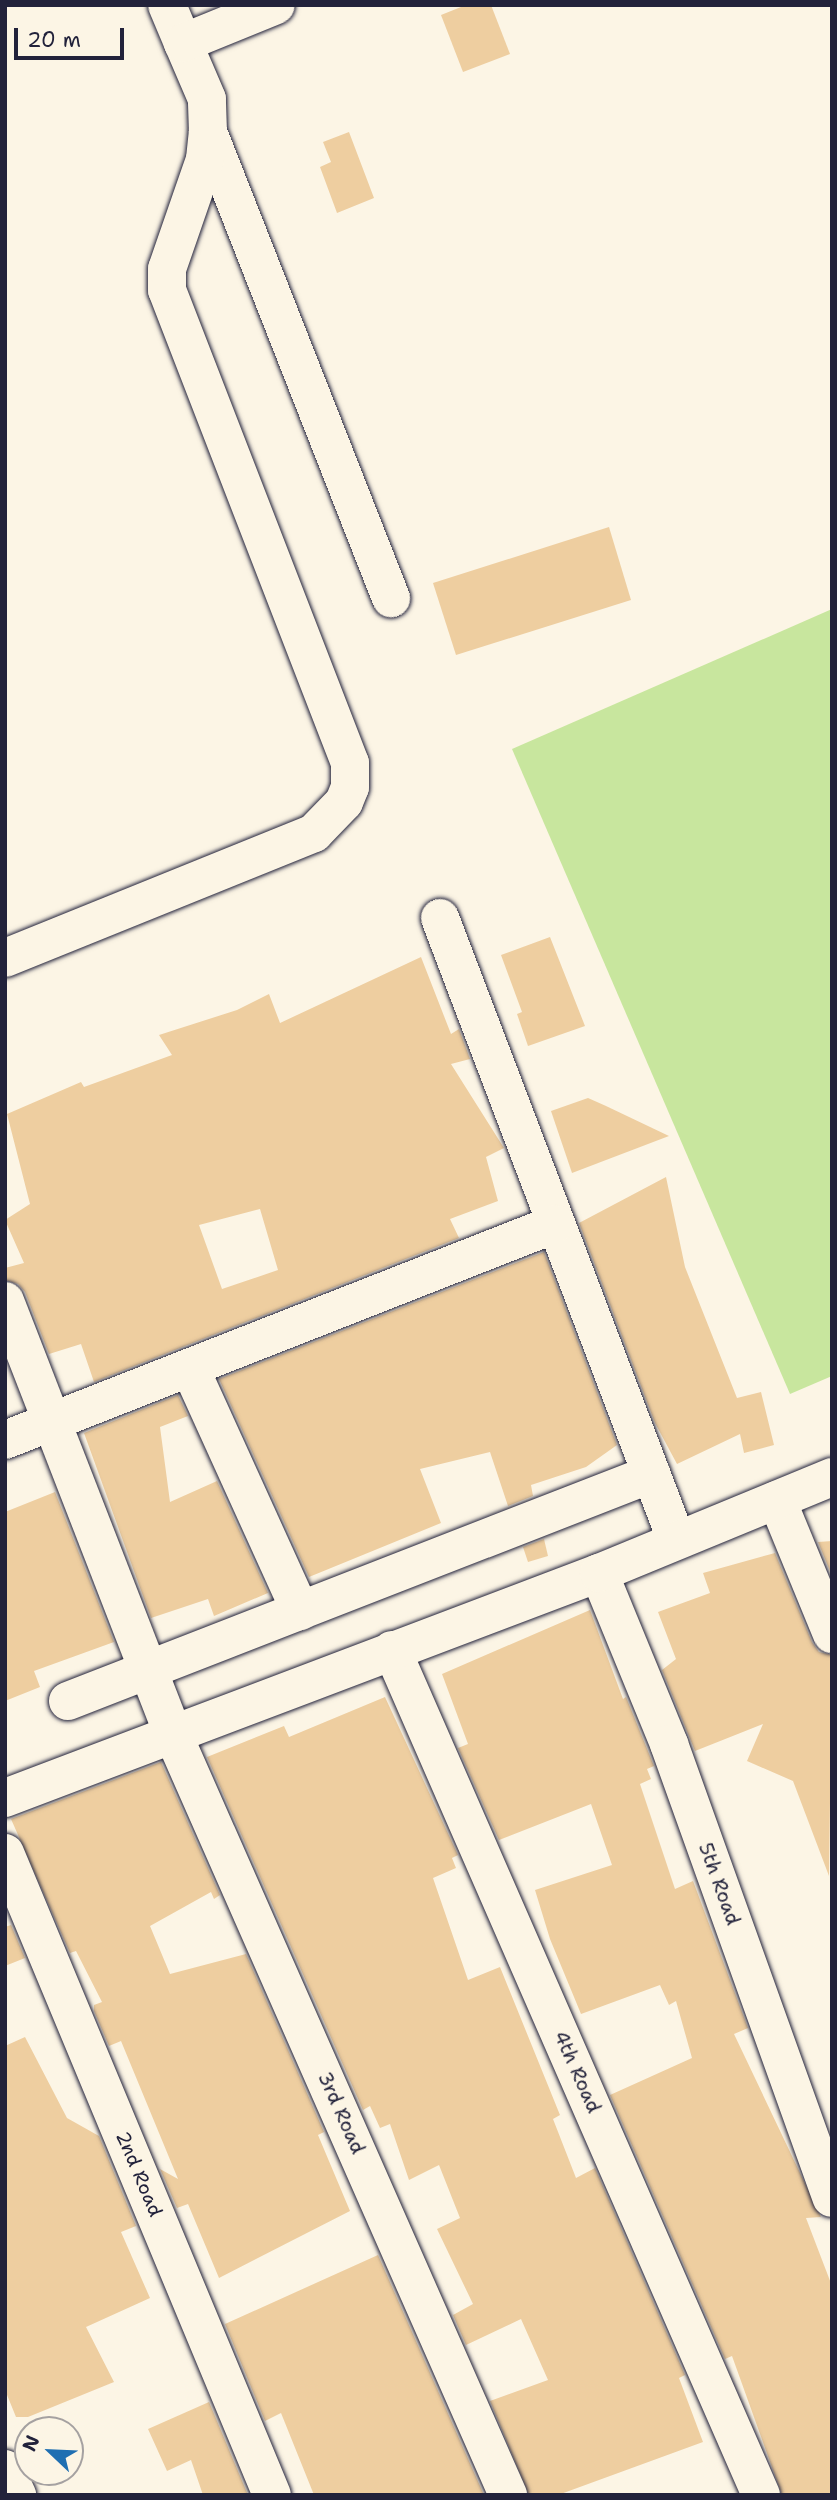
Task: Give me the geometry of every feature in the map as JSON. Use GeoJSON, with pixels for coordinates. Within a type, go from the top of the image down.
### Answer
{"type":"FeatureCollection","features":[{"type":"Feature","properties":{"kind":"street"},"geometry":{"type":"LineString","coordinates":[[5,958],[314,833],[344,802],[350,787],[350,763],[167,290],[167,269],[205,159],[208,132],[207,99],[167,5]]}},
{"type":"Feature","properties":{"kind":"street"},"geometry":{"type":"LineString","coordinates":[[183,43],[275,5]]}},
{"type":"Feature","properties":{"kind":"street"},"geometry":{"type":"LineString","coordinates":[[208,132],[391,598]]}},
{"type":"Feature","properties":{"kind":"street"},"geometry":{"type":"LineString","coordinates":[[440,918],[676,1539]]}},
{"type":"Feature","properties":{"kind":"street"},"geometry":{"type":"LineString","coordinates":[[5,1440],[555,1224]]}},
{"type":"Feature","properties":{"kind":"street","name":"3rd Road"},"geometry":{"type":"LineString","coordinates":[[5,1301],[172,1732],[508,2495]]}},
{"type":"Feature","properties":{"kind":"street"},"geometry":{"type":"LineString","coordinates":[[190,1368],[300,1611]]}},
{"type":"Feature","properties":{"kind":"street"},"geometry":{"type":"LineString","coordinates":[[68,1701],[651,1474]]}},
{"type":"Feature","properties":{"kind":"street"},"geometry":{"type":"LineString","coordinates":[[5,1798],[172,1732],[599,1573],[676,1539],[832,1477]]}},
{"type":"Feature","properties":{"kind":"street"},"geometry":{"type":"LineString","coordinates":[[777,1500],[832,1634]]}},
{"type":"Feature","properties":{"kind":"street","name":"5th Road"},"geometry":{"type":"LineString","coordinates":[[599,1573],[669,1744],[832,2198]]}},
{"type":"Feature","properties":{"kind":"street","name":"4th Road"},"geometry":{"type":"LineString","coordinates":[[392,1650],[761,2495]]}},
{"type":"Feature","properties":{"kind":"street","name":"2nd Road"},"geometry":{"type":"LineString","coordinates":[[5,1853],[272,2495]]}},
{"type":"Feature","properties":{"kind":"street"},"geometry":{"type":"LineString","coordinates":[[5,2469],[17,2495]]}},
{"type":"Feature","properties":{"kind":"green space"},"geometry":{"type":"Polygon","coordinates":[[[832,609],[832,1376],[790,1394],[512,749],[832,609]]]}},
{"type":"Feature","properties":{"kind":"building"},"geometry":{"type":"Polygon","coordinates":[[[466,5],[491,5],[510,54],[463,72],[441,15],[466,5]]]}},
{"type":"Feature","properties":{"kind":"building"},"geometry":{"type":"Polygon","coordinates":[[[349,132],[374,198],[337,213],[320,167],[331,162],[323,142],[349,132]]]}},
{"type":"Feature","properties":{"kind":"building"},"geometry":{"type":"Polygon","coordinates":[[[609,527],[631,600],[456,655],[433,583],[609,527]]]}},
{"type":"Feature","properties":{"kind":"building"},"geometry":{"type":"Polygon","coordinates":[[[550,937],[585,1026],[528,1046],[517,1014],[522,1012],[501,955],[550,937]]]}},
{"type":"Feature","properties":{"kind":"building"},"geometry":{"type":"Polygon","coordinates":[[[421,957],[451,1034],[459,1029],[470,1059],[451,1064],[504,1148],[486,1157],[498,1201],[450,1219],[459,1238],[94,1382],[81,1344],[49,1354],[25,1292],[18,1284],[5,1280],[5,1268],[24,1263],[5,1220],[30,1204],[7,1114],[81,1082],[84,1087],[172,1055],[159,1035],[237,1010],[269,994],[280,1023],[421,957]],[[260,1209],[199,1225],[222,1289],[278,1270],[260,1209]]]}},
{"type":"Feature","properties":{"kind":"building"},"geometry":{"type":"Polygon","coordinates":[[[588,1098],[669,1136],[572,1173],[551,1111],[588,1098]]]}},
{"type":"Feature","properties":{"kind":"building"},"geometry":{"type":"Polygon","coordinates":[[[666,1177],[685,1267],[737,1398],[761,1392],[774,1445],[744,1453],[740,1434],[677,1464],[655,1423],[579,1223],[666,1177]]]}},
{"type":"Feature","properties":{"kind":"building"},"geometry":{"type":"Polygon","coordinates":[[[544,1252],[617,1445],[586,1467],[531,1485],[533,1496],[508,1506],[490,1452],[420,1469],[441,1523],[309,1577],[219,1379],[544,1252]]]}},
{"type":"Feature","properties":{"kind":"building"},"geometry":{"type":"Polygon","coordinates":[[[178,1395],[188,1416],[160,1427],[170,1502],[217,1481],[268,1593],[214,1616],[208,1599],[151,1618],[84,1433],[178,1395]]]}},
{"type":"Feature","properties":{"kind":"building"},"geometry":{"type":"Polygon","coordinates":[[[55,1492],[114,1642],[34,1671],[40,1687],[5,1701],[5,1512],[55,1492]]]}},
{"type":"Feature","properties":{"kind":"building"},"geometry":{"type":"Polygon","coordinates":[[[544,1539],[548,1556],[528,1562],[523,1547],[544,1539]]]}},
{"type":"Feature","properties":{"kind":"building"},"geometry":{"type":"Polygon","coordinates":[[[832,1541],[832,1576],[818,1542],[832,1541]]]}},
{"type":"Feature","properties":{"kind":"building"},"geometry":{"type":"Polygon","coordinates":[[[775,1553],[812,1642],[819,1652],[832,1655],[829,1876],[793,1781],[747,1761],[763,1724],[695,1751],[662,1670],[676,1659],[658,1612],[710,1593],[703,1573],[775,1553]]]}},
{"type":"Feature","properties":{"kind":"building"},"geometry":{"type":"Polygon","coordinates":[[[590,1610],[623,1699],[626,1697],[654,1766],[647,1769],[651,1779],[640,1784],[675,1889],[693,1881],[748,2028],[734,2034],[821,2217],[806,2218],[832,2286],[832,2495],[782,2495],[732,2356],[725,2359],[610,2095],[692,2058],[676,2001],[669,2005],[660,1985],[581,2014],[550,1939],[535,1890],[612,1865],[591,1804],[499,1840],[458,1748],[468,1744],[442,1674],[590,1610]]]}},
{"type":"Feature","properties":{"kind":"building"},"geometry":{"type":"Polygon","coordinates":[[[385,1697],[458,1855],[452,1858],[456,1868],[433,1878],[468,1980],[500,1967],[560,2115],[553,2119],[576,2178],[595,2168],[685,2375],[679,2378],[703,2442],[558,2495],[529,2495],[490,2401],[548,2380],[521,2319],[466,2345],[453,2315],[473,2304],[437,2229],[460,2218],[439,2165],[409,2180],[390,2124],[380,2128],[370,2106],[363,2110],[207,1757],[284,1726],[289,1737],[385,1697]]]}},
{"type":"Feature","properties":{"kind":"building"},"geometry":{"type":"Polygon","coordinates":[[[161,1762],[220,1895],[214,1899],[211,1892],[150,1926],[170,1974],[246,1954],[324,2132],[318,2135],[350,2211],[219,2278],[188,2204],[177,2208],[160,2169],[178,2179],[121,2041],[109,2046],[94,2011],[94,2005],[102,2002],[76,1951],[70,1953],[11,1819],[161,1762]]]}},
{"type":"Feature","properties":{"kind":"building"},"geometry":{"type":"Polygon","coordinates":[[[11,1925],[25,1958],[5,1966],[5,1927],[11,1925]]]}},
{"type":"Feature","properties":{"kind":"building"},"geometry":{"type":"Polygon","coordinates":[[[25,2037],[67,2118],[99,2136],[136,2226],[121,2232],[150,2298],[86,2327],[114,2382],[30,2416],[16,2416],[5,2390],[5,2046],[25,2037]]]}},
{"type":"Feature","properties":{"kind":"building"},"geometry":{"type":"Polygon","coordinates":[[[378,2255],[484,2495],[314,2495],[281,2413],[265,2421],[225,2324],[378,2255]]]}},
{"type":"Feature","properties":{"kind":"building"},"geometry":{"type":"Polygon","coordinates":[[[209,2402],[248,2495],[203,2495],[191,2460],[167,2471],[148,2429],[209,2402]]]}}]}
